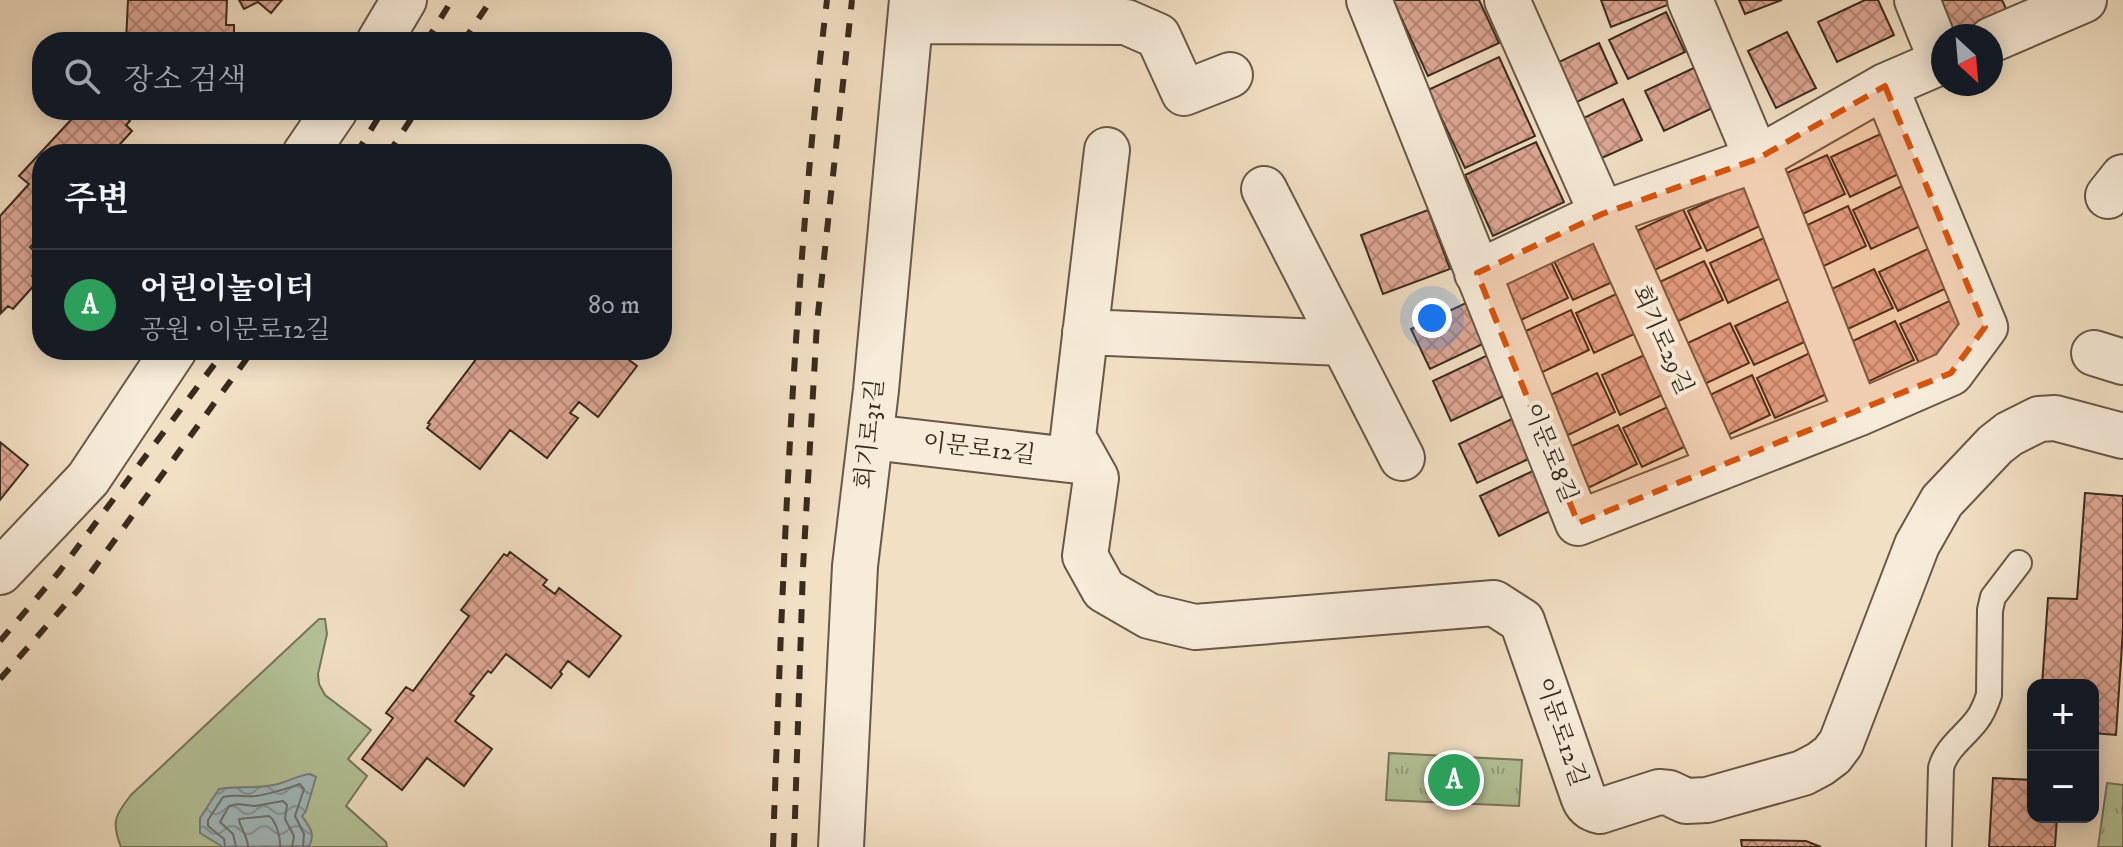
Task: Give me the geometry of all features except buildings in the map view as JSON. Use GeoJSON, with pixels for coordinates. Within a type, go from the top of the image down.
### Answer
{"type":"FeatureCollection","features":[{"type":"Feature","properties":{"kind":"street"},"geometry":{"type":"LineString","coordinates":[[385,32],[404,0]]}},
{"type":"Feature","properties":{"kind":"street","name":"이문로8길"},"geometry":{"type":"LineString","coordinates":[[1369,0],[1578,523],[1857,414],[1951,373],[1985,327],[1885,86]]}},
{"type":"Feature","properties":{"kind":"street"},"geometry":{"type":"LineString","coordinates":[[1507,0],[1602,214]]}},
{"type":"Feature","properties":{"kind":"street"},"geometry":{"type":"LineString","coordinates":[[1690,0],[1757,159],[1857,414]]}},
{"type":"Feature","properties":{"kind":"street"},"geometry":{"type":"LineString","coordinates":[[1917,0],[1931,34]]}},
{"type":"Feature","properties":{"kind":"street"},"geometry":{"type":"LineString","coordinates":[[2003,35],[2084,0]]}},
{"type":"Feature","properties":{"kind":"street","name":"회기로31길"},"geometry":{"type":"LineString","coordinates":[[841,847],[855,566],[871,437],[911,10],[1092,11],[1158,36],[1184,93],[1230,75]]}},
{"type":"Feature","properties":{"kind":"street"},"geometry":{"type":"LineString","coordinates":[[1477,273],[1602,214],[1757,159],[1885,86],[1931,66]]}},
{"type":"Feature","properties":{"kind":"street"},"geometry":{"type":"LineString","coordinates":[[312,144],[328,120]]}},
{"type":"Feature","properties":{"kind":"street","name":"이문로12길"},"geometry":{"type":"LineString","coordinates":[[1107,150],[1073,437],[1096,478],[1085,556],[1104,590],[1149,616],[1195,627],[1494,603],[1522,621],[1585,802],[1594,810],[1600,811],[1659,792],[1686,801],[1707,800],[1803,773],[1820,764],[1841,743],[1917,545],[1942,501],[1995,445],[2039,419],[2055,418],[2123,436]]}},
{"type":"Feature","properties":{"kind":"street"},"geometry":{"type":"LineString","coordinates":[[1264,189],[1402,458]]}},
{"type":"Feature","properties":{"kind":"street","name":"회기로29길"},"geometry":{"type":"LineString","coordinates":[[1602,214],[1614,234],[1719,468]]}},
{"type":"Feature","properties":{"kind":"street"},"geometry":{"type":"LineString","coordinates":[[1085,332],[1343,343]]}},
{"type":"Feature","properties":{"kind":"street"},"geometry":{"type":"LineString","coordinates":[[0,572],[88,479],[167,360]]}},
{"type":"Feature","properties":{"kind":"street","name":"이문로12길"},"geometry":{"type":"LineString","coordinates":[[871,437],[1087,462]]}},
{"type":"Feature","properties":{"kind":"lane"},"geometry":{"type":"LineString","coordinates":[[1939,847],[1943,758],[1976,721],[1989,695],[1990,610],[1993,597],[2019,563]]}},
{"type":"Feature","properties":{"kind":"highlighted area"},"geometry":{"type":"Polygon","coordinates":[[[1885,86],[1985,327],[1951,373],[1578,523],[1477,273],[1602,214],[1757,159],[1885,86]]]}},
{"type":"Feature","properties":{"kind":"green space"},"geometry":{"type":"Polygon","coordinates":[[[319,619],[325,619],[327,634],[318,674],[319,684],[325,695],[371,730],[348,759],[367,776],[346,806],[386,842],[387,847],[121,847],[116,819],[131,795],[319,619]]]}},
{"type":"Feature","properties":{"kind":"green space"},"geometry":{"type":"Polygon","coordinates":[[[1389,753],[1522,760],[1519,806],[1386,800],[1389,753]]]}},
{"type":"Feature","properties":{"kind":"green space"},"geometry":{"type":"Polygon","coordinates":[[[2107,783],[2123,785],[2123,847],[2098,847],[2107,783]]]}},
{"type":"Feature","properties":{"kind":"water"},"geometry":{"type":"Polygon","coordinates":[[[310,774],[316,777],[302,816],[312,834],[309,846],[223,847],[200,833],[200,818],[219,789],[271,786],[310,774]]]}},
{"type":"Feature","properties":{"kind":"railway"},"geometry":{"type":"LineString","coordinates":[[432,32],[452,0]]}},
{"type":"Feature","properties":{"kind":"railway"},"geometry":{"type":"LineString","coordinates":[[470,32],[491,0]]}},
{"type":"Feature","properties":{"kind":"railway"},"geometry":{"type":"LineString","coordinates":[[773,847],[798,317],[827,0]]}},
{"type":"Feature","properties":{"kind":"railway"},"geometry":{"type":"LineString","coordinates":[[794,847],[803,568],[817,323],[852,0]]}},
{"type":"Feature","properties":{"kind":"railway"},"geometry":{"type":"LineString","coordinates":[[362,144],[377,120]]}},
{"type":"Feature","properties":{"kind":"railway"},"geometry":{"type":"LineString","coordinates":[[395,144],[410,120]]}},
{"type":"Feature","properties":{"kind":"railway"},"geometry":{"type":"LineString","coordinates":[[0,641],[59,572],[218,360]]}},
{"type":"Feature","properties":{"kind":"railway"},"geometry":{"type":"LineString","coordinates":[[0,679],[79,589],[246,360]]}},
{"type":"Feature","properties":{"kind":"place","name":"어린이놀이터"},"geometry":{"type":"Point","coordinates":[1454,780]}}]}
